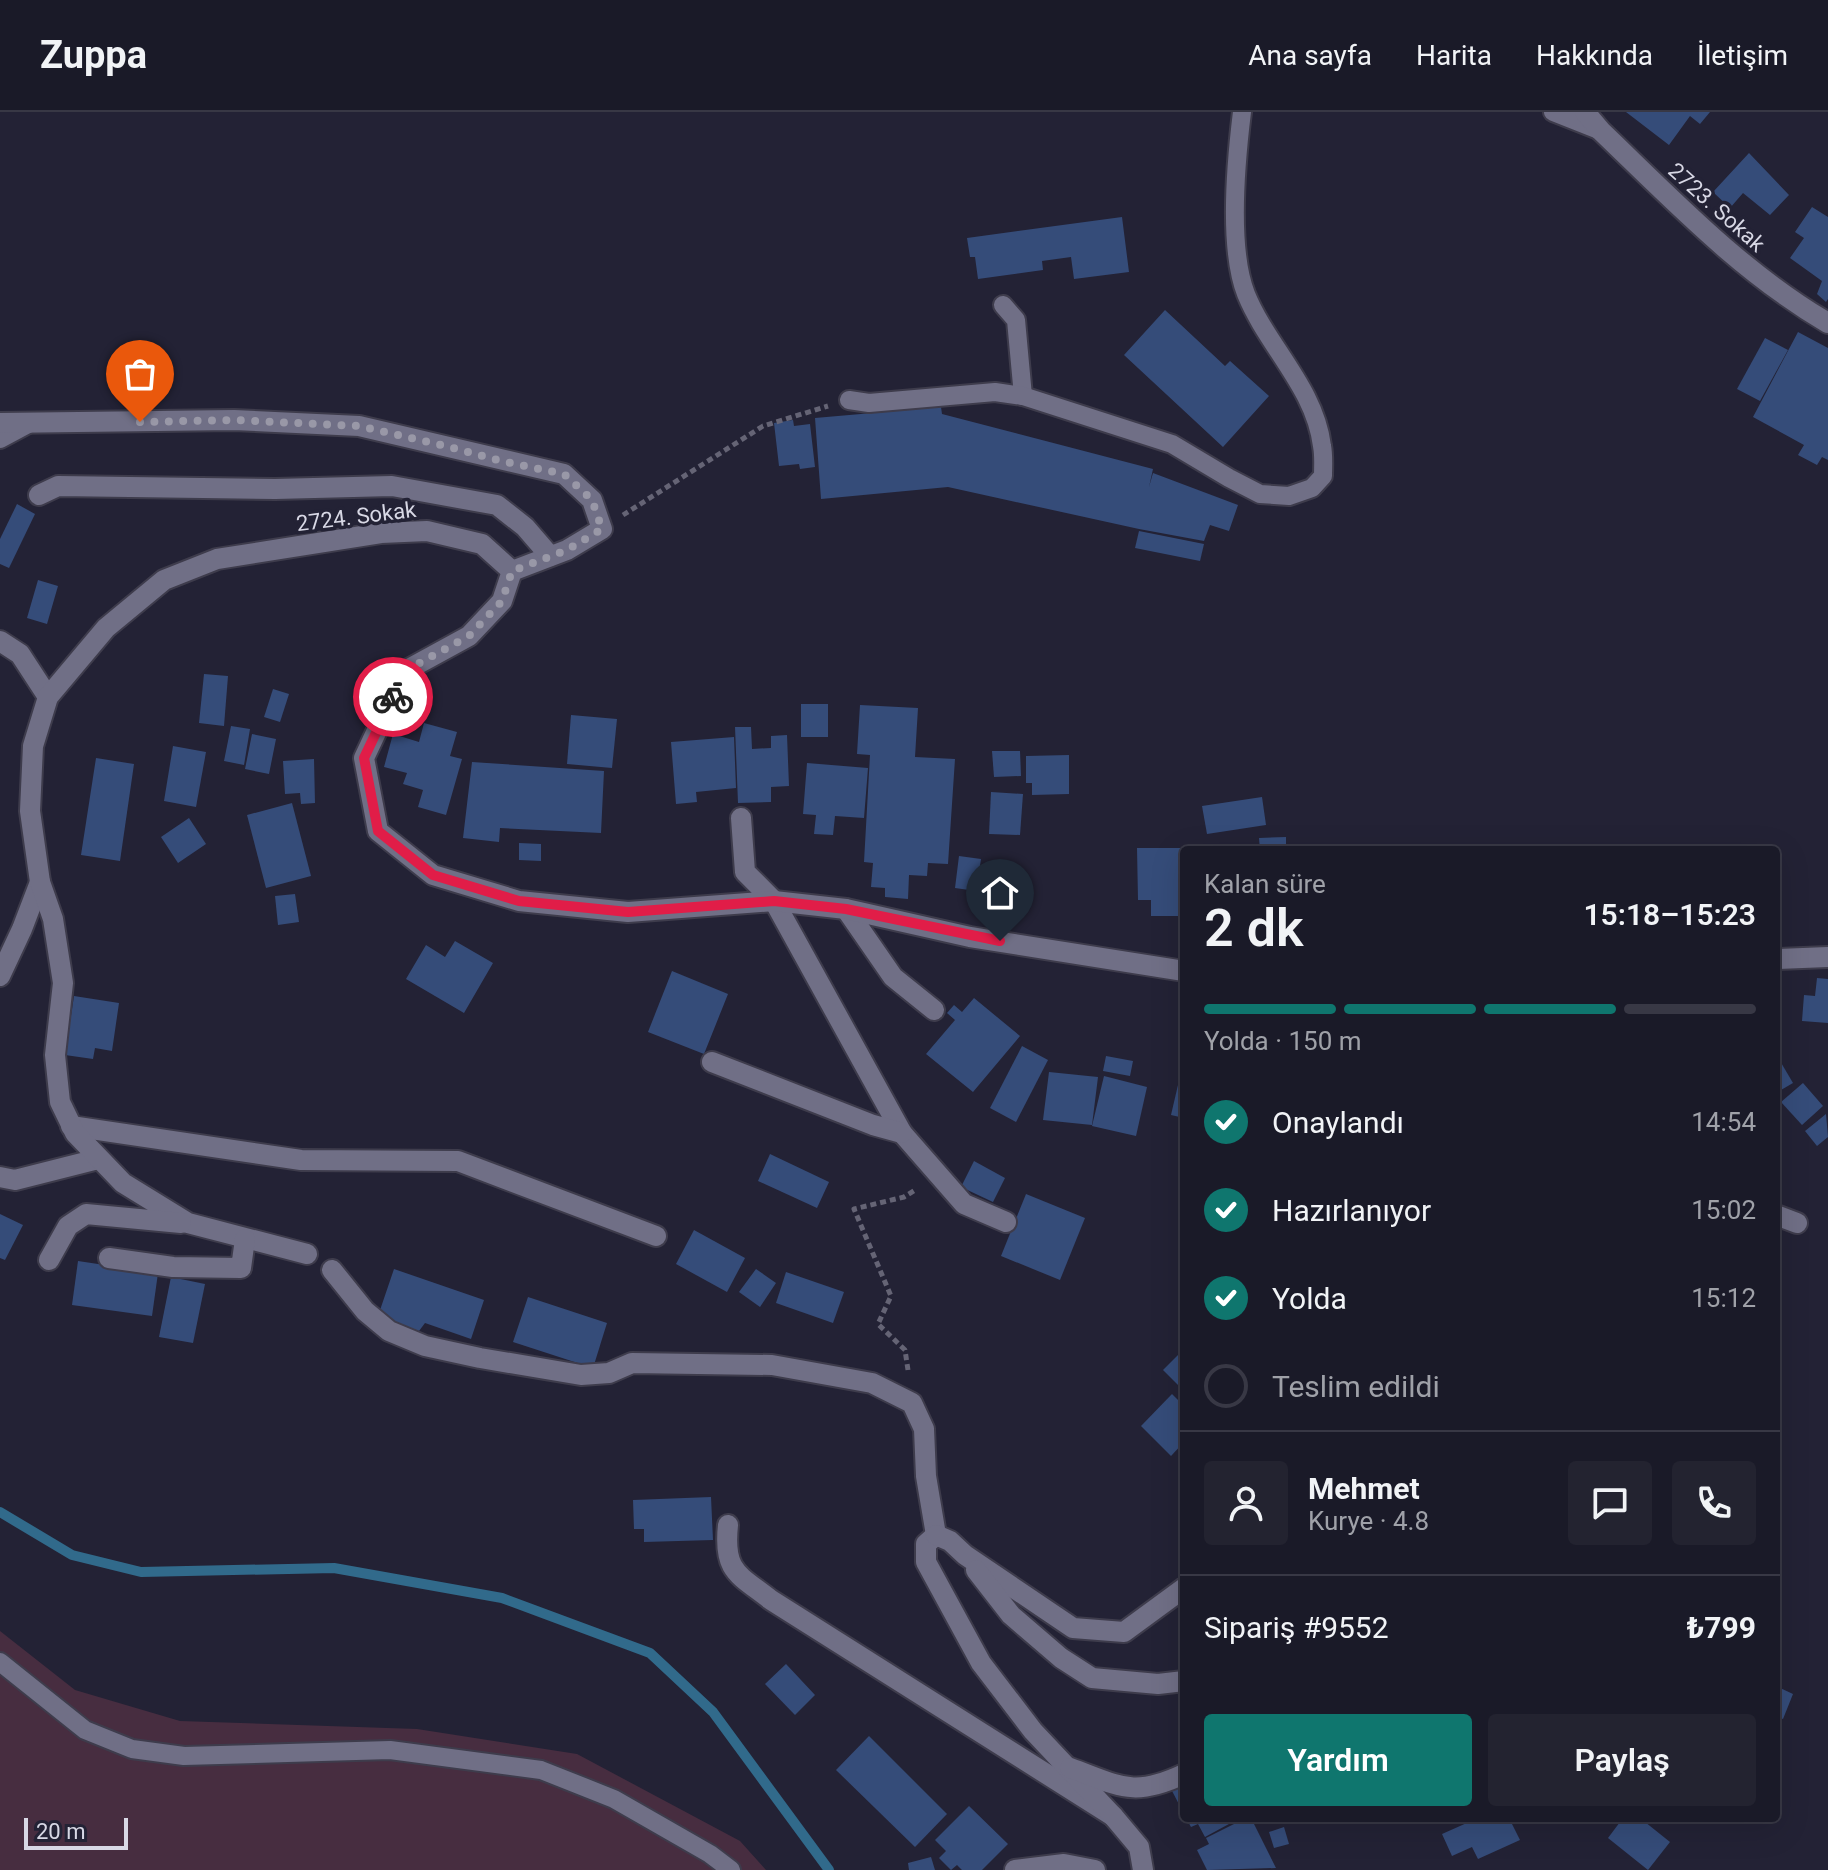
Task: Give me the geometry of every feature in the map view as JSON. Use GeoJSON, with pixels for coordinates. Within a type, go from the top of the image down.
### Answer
{"type":"FeatureCollection","features":[{"type":"Feature","properties":{"kind":"street","name":"2723. Sokak"},"geometry":{"type":"LineString","coordinates":[[1585,112],[1730,255],[1828,323]]}},
{"type":"Feature","properties":{"kind":"street"},"geometry":{"type":"LineString","coordinates":[[0,423],[234,420],[359,426],[564,474],[592,500],[602,529],[567,550],[512,571],[502,601],[469,636],[405,671],[364,758],[378,831],[433,875],[519,901],[628,912],[774,901],[846,909],[970,937],[1180,970]]}},
{"type":"Feature","properties":{"kind":"street"},"geometry":{"type":"LineString","coordinates":[[39,495],[58,486],[275,489],[392,486],[497,505],[525,527],[550,556]]}},
{"type":"Feature","properties":{"kind":"street","name":"2724. Sokak"},"geometry":{"type":"LineString","coordinates":[[307,1254],[188,1223],[123,1183],[71,1126],[60,1102],[55,1055],[63,983],[53,919],[40,882],[30,811],[33,746],[48,697],[106,628],[164,580],[217,559],[381,533],[427,531],[482,544],[512,571]]}},
{"type":"Feature","properties":{"kind":"street"},"geometry":{"type":"LineString","coordinates":[[0,641],[20,654],[48,697]]}},
{"type":"Feature","properties":{"kind":"street"},"geometry":{"type":"LineString","coordinates":[[741,818],[745,872],[774,901],[902,1133],[964,1204],[1006,1222]]}},
{"type":"Feature","properties":{"kind":"street"},"geometry":{"type":"LineString","coordinates":[[0,976],[40,882]]}},
{"type":"Feature","properties":{"kind":"street"},"geometry":{"type":"LineString","coordinates":[[846,909],[893,977],[934,1010]]}},
{"type":"Feature","properties":{"kind":"street"},"geometry":{"type":"LineString","coordinates":[[1780,959],[1828,957]]}},
{"type":"Feature","properties":{"kind":"street"},"geometry":{"type":"LineString","coordinates":[[712,1062],[873,1125],[902,1133]]}},
{"type":"Feature","properties":{"kind":"street"},"geometry":{"type":"LineString","coordinates":[[71,1126],[301,1160],[458,1161],[521,1182],[656,1236]]}},
{"type":"Feature","properties":{"kind":"street"},"geometry":{"type":"LineString","coordinates":[[0,1177],[15,1180],[98,1159]]}},
{"type":"Feature","properties":{"kind":"street"},"geometry":{"type":"LineString","coordinates":[[49,1260],[68,1226],[86,1214],[188,1223]]}},
{"type":"Feature","properties":{"kind":"street"},"geometry":{"type":"LineString","coordinates":[[1780,1217],[1797,1223]]}},
{"type":"Feature","properties":{"kind":"street"},"geometry":{"type":"LineString","coordinates":[[109,1258],[173,1267],[241,1268],[245,1239]]}},
{"type":"Feature","properties":{"kind":"street"},"geometry":{"type":"LineString","coordinates":[[332,1270],[365,1311],[389,1331],[425,1346],[480,1358],[581,1375],[609,1373],[632,1363],[772,1365],[872,1383],[912,1403],[924,1429],[926,1476],[936,1535]]}},
{"type":"Feature","properties":{"kind":"street"},"geometry":{"type":"LineString","coordinates":[[728,1525],[726,1543],[733,1570],[771,1600],[1113,1816]]}},
{"type":"Feature","properties":{"kind":"street"},"geometry":{"type":"LineString","coordinates":[[936,1535],[950,1541],[965,1555],[1073,1628],[1124,1632],[1180,1591]]}},
{"type":"Feature","properties":{"kind":"street"},"geometry":{"type":"LineString","coordinates":[[936,1535],[926,1544],[926,1562],[981,1663],[1033,1731],[1139,1847],[1143,1870]]}},
{"type":"Feature","properties":{"kind":"street"},"geometry":{"type":"LineString","coordinates":[[965,1555],[1011,1615],[1061,1658],[1092,1678],[1143,1684],[1180,1681]]}},
{"type":"Feature","properties":{"kind":"street"},"geometry":{"type":"LineString","coordinates":[[1066,1766],[1118,1785],[1140,1789],[1180,1775]]}},
{"type":"Feature","properties":{"kind":"street"},"geometry":{"type":"LineString","coordinates":[[1015,1870],[1064,1864],[1095,1870]]}},
{"type":"Feature","properties":{"kind":"lane"},"geometry":{"type":"LineString","coordinates":[[849,400],[869,403],[995,392],[1023,396],[1172,444],[1260,494],[1289,496],[1312,488],[1323,476],[1322,445],[1314,415],[1245,293],[1238,255],[1236,218],[1242,112]]}},
{"type":"Feature","properties":{"kind":"lane"},"geometry":{"type":"LineString","coordinates":[[1553,112],[1601,131]]}},
{"type":"Feature","properties":{"kind":"lane"},"geometry":{"type":"LineString","coordinates":[[1003,305],[1016,320],[1023,396]]}},
{"type":"Feature","properties":{"kind":"lane"},"geometry":{"type":"LineString","coordinates":[[0,439],[28,424]]}},
{"type":"Feature","properties":{"kind":"lane"},"geometry":{"type":"LineString","coordinates":[[0,1662],[85,1730],[132,1749],[184,1756],[390,1750],[541,1770],[614,1799],[710,1854],[731,1870]]}},
{"type":"Feature","properties":{"kind":"path"},"geometry":{"type":"LineString","coordinates":[[602,529],[763,426],[849,400]]}},
{"type":"Feature","properties":{"kind":"path"},"geometry":{"type":"LineString","coordinates":[[912,1403],[905,1350],[878,1324],[891,1296],[854,1209],[904,1197],[938,1174]]}},
{"type":"Feature","properties":{"kind":"shaded area"},"geometry":{"type":"Polygon","coordinates":[[[0,1631],[75,1690],[180,1721],[417,1729],[577,1754],[740,1841],[766,1870],[0,1870],[0,1631]]]}},
{"type":"Feature","properties":{"kind":"building"},"geometry":{"type":"Polygon","coordinates":[[[1626,112],[1710,112],[1700,124],[1690,116],[1669,145],[1626,112]]]}},
{"type":"Feature","properties":{"kind":"building"},"geometry":{"type":"Polygon","coordinates":[[[1749,153],[1789,195],[1770,215],[1743,193],[1730,208],[1713,192],[1749,153]]]}},
{"type":"Feature","properties":{"kind":"building"},"geometry":{"type":"Polygon","coordinates":[[[1812,207],[1828,217],[1826,302],[1817,294],[1822,281],[1790,258],[1804,238],[1795,232],[1812,207]]]}},
{"type":"Feature","properties":{"kind":"building"},"geometry":{"type":"Polygon","coordinates":[[[1122,217],[1129,272],[1074,279],[1071,257],[1042,261],[1043,270],[978,279],[975,257],[970,257],[967,238],[1122,217]]]}},
{"type":"Feature","properties":{"kind":"building"},"geometry":{"type":"Polygon","coordinates":[[[1165,310],[1225,366],[1230,361],[1269,396],[1223,447],[1124,355],[1165,310]]]}},
{"type":"Feature","properties":{"kind":"building"},"geometry":{"type":"Polygon","coordinates":[[[1798,332],[1828,348],[1828,460],[1822,457],[1817,465],[1798,455],[1804,445],[1753,417],[1798,332]]]}},
{"type":"Feature","properties":{"kind":"building"},"geometry":{"type":"Polygon","coordinates":[[[1765,338],[1788,350],[1760,401],[1737,389],[1765,338]]]}},
{"type":"Feature","properties":{"kind":"building"},"geometry":{"type":"Polygon","coordinates":[[[941,407],[942,414],[1153,469],[1149,487],[1153,473],[1238,505],[1229,531],[1210,525],[1204,541],[948,487],[821,499],[815,418],[941,407]]]}},
{"type":"Feature","properties":{"kind":"building"},"geometry":{"type":"Polygon","coordinates":[[[793,420],[794,426],[810,424],[815,467],[800,469],[799,464],[779,466],[774,423],[793,420]]]}},
{"type":"Feature","properties":{"kind":"building"},"geometry":{"type":"Polygon","coordinates":[[[17,504],[35,514],[9,568],[0,564],[0,539],[17,504]]]}},
{"type":"Feature","properties":{"kind":"building"},"geometry":{"type":"Polygon","coordinates":[[[1139,531],[1204,544],[1200,561],[1135,548],[1139,531]]]}},
{"type":"Feature","properties":{"kind":"building"},"geometry":{"type":"Polygon","coordinates":[[[38,580],[58,586],[47,624],[27,618],[38,580]]]}},
{"type":"Feature","properties":{"kind":"building"},"geometry":{"type":"Polygon","coordinates":[[[204,674],[228,676],[224,726],[199,723],[204,674]]]}},
{"type":"Feature","properties":{"kind":"building"},"geometry":{"type":"Polygon","coordinates":[[[273,689],[289,694],[280,722],[264,717],[273,689]]]}},
{"type":"Feature","properties":{"kind":"building"},"geometry":{"type":"Polygon","coordinates":[[[801,704],[828,704],[828,737],[801,737],[801,704]]]}},
{"type":"Feature","properties":{"kind":"building"},"geometry":{"type":"Polygon","coordinates":[[[860,705],[918,708],[915,757],[955,759],[948,864],[928,863],[927,876],[909,875],[908,899],[885,897],[885,888],[871,887],[873,863],[864,862],[870,755],[857,754],[860,705]]]}},
{"type":"Feature","properties":{"kind":"building"},"geometry":{"type":"Polygon","coordinates":[[[571,715],[617,719],[612,768],[567,764],[571,715]]]}},
{"type":"Feature","properties":{"kind":"building"},"geometry":{"type":"Polygon","coordinates":[[[424,723],[457,732],[450,756],[462,759],[446,815],[418,807],[423,790],[403,784],[407,773],[384,767],[393,734],[419,742],[424,723]]]}},
{"type":"Feature","properties":{"kind":"building"},"geometry":{"type":"Polygon","coordinates":[[[231,726],[250,729],[244,765],[224,761],[231,726]]]}},
{"type":"Feature","properties":{"kind":"building"},"geometry":{"type":"Polygon","coordinates":[[[735,727],[751,727],[752,749],[771,748],[771,736],[787,735],[789,786],[771,787],[771,802],[738,803],[735,727]]]}},
{"type":"Feature","properties":{"kind":"building"},"geometry":{"type":"Polygon","coordinates":[[[252,734],[276,739],[269,774],[245,769],[252,734]]]}},
{"type":"Feature","properties":{"kind":"building"},"geometry":{"type":"Polygon","coordinates":[[[734,737],[736,788],[696,792],[697,802],[676,804],[671,742],[734,737]]]}},
{"type":"Feature","properties":{"kind":"building"},"geometry":{"type":"Polygon","coordinates":[[[173,746],[206,752],[196,807],[164,801],[173,746]]]}},
{"type":"Feature","properties":{"kind":"building"},"geometry":{"type":"Polygon","coordinates":[[[992,751],[1020,751],[1021,776],[994,777],[992,751]]]}},
{"type":"Feature","properties":{"kind":"building"},"geometry":{"type":"Polygon","coordinates":[[[1069,755],[1069,794],[1032,795],[1032,783],[1026,783],[1026,756],[1069,755]]]}},
{"type":"Feature","properties":{"kind":"building"},"geometry":{"type":"Polygon","coordinates":[[[96,758],[134,764],[120,861],[81,855],[96,758]]]}},
{"type":"Feature","properties":{"kind":"building"},"geometry":{"type":"Polygon","coordinates":[[[314,759],[315,803],[301,804],[300,793],[285,794],[283,761],[314,759]]]}},
{"type":"Feature","properties":{"kind":"building"},"geometry":{"type":"Polygon","coordinates":[[[472,762],[604,771],[601,833],[500,828],[499,842],[463,838],[472,762]]]}},
{"type":"Feature","properties":{"kind":"building"},"geometry":{"type":"Polygon","coordinates":[[[807,763],[868,768],[864,818],[835,816],[833,835],[814,834],[816,815],[803,814],[807,763]]]}},
{"type":"Feature","properties":{"kind":"building"},"geometry":{"type":"Polygon","coordinates":[[[991,792],[1023,794],[1020,835],[989,834],[991,792]]]}},
{"type":"Feature","properties":{"kind":"building"},"geometry":{"type":"Polygon","coordinates":[[[1262,797],[1266,825],[1207,834],[1202,806],[1262,797]]]}},
{"type":"Feature","properties":{"kind":"building"},"geometry":{"type":"Polygon","coordinates":[[[292,803],[311,876],[266,888],[247,815],[292,803]]]}},
{"type":"Feature","properties":{"kind":"building"},"geometry":{"type":"Polygon","coordinates":[[[189,818],[206,844],[178,863],[161,837],[189,818]]]}},
{"type":"Feature","properties":{"kind":"building"},"geometry":{"type":"Polygon","coordinates":[[[1286,837],[1286,846],[1260,846],[1259,838],[1286,837]]]}},
{"type":"Feature","properties":{"kind":"building"},"geometry":{"type":"Polygon","coordinates":[[[519,843],[541,844],[541,861],[519,860],[519,843]]]}},
{"type":"Feature","properties":{"kind":"building"},"geometry":{"type":"Polygon","coordinates":[[[1196,844],[1257,846],[1196,846],[1196,844]]]}},
{"type":"Feature","properties":{"kind":"building"},"geometry":{"type":"Polygon","coordinates":[[[1137,848],[1180,848],[1180,916],[1151,916],[1151,900],[1138,900],[1137,848]]]}},
{"type":"Feature","properties":{"kind":"building"},"geometry":{"type":"Polygon","coordinates":[[[959,856],[981,859],[976,891],[955,888],[959,856]]]}},
{"type":"Feature","properties":{"kind":"building"},"geometry":{"type":"Polygon","coordinates":[[[1000,872],[1023,878],[1013,914],[991,908],[1000,872]]]}},
{"type":"Feature","properties":{"kind":"building"},"geometry":{"type":"Polygon","coordinates":[[[295,894],[299,922],[278,925],[275,896],[295,894]]]}},
{"type":"Feature","properties":{"kind":"building"},"geometry":{"type":"Polygon","coordinates":[[[455,941],[493,963],[464,1013],[406,979],[426,945],[445,957],[455,941]]]}},
{"type":"Feature","properties":{"kind":"building"},"geometry":{"type":"Polygon","coordinates":[[[672,971],[728,994],[704,1054],[648,1032],[672,971]]]}},
{"type":"Feature","properties":{"kind":"building"},"geometry":{"type":"Polygon","coordinates":[[[1817,978],[1828,979],[1828,1023],[1802,1021],[1804,995],[1815,996],[1817,978]]]}},
{"type":"Feature","properties":{"kind":"building"},"geometry":{"type":"Polygon","coordinates":[[[74,996],[119,1003],[112,1051],[95,1048],[93,1059],[65,1055],[74,996]]]}},
{"type":"Feature","properties":{"kind":"building"},"geometry":{"type":"Polygon","coordinates":[[[974,998],[1020,1036],[973,1092],[926,1054],[955,1020],[947,1013],[954,1005],[962,1012],[974,998]]]}},
{"type":"Feature","properties":{"kind":"building"},"geometry":{"type":"Polygon","coordinates":[[[1022,1046],[1048,1060],[1016,1122],[990,1108],[1022,1046]]]}},
{"type":"Feature","properties":{"kind":"building"},"geometry":{"type":"Polygon","coordinates":[[[1106,1056],[1133,1061],[1130,1076],[1103,1071],[1106,1056]]]}},
{"type":"Feature","properties":{"kind":"building"},"geometry":{"type":"Polygon","coordinates":[[[1780,1061],[1793,1083],[1780,1091],[1780,1061]]]}},
{"type":"Feature","properties":{"kind":"building"},"geometry":{"type":"Polygon","coordinates":[[[1049,1072],[1098,1077],[1092,1125],[1043,1120],[1049,1072]]]}},
{"type":"Feature","properties":{"kind":"building"},"geometry":{"type":"Polygon","coordinates":[[[1104,1076],[1147,1087],[1136,1136],[1092,1126],[1104,1076]]]}},
{"type":"Feature","properties":{"kind":"building"},"geometry":{"type":"Polygon","coordinates":[[[1180,1076],[1180,1117],[1171,1115],[1180,1076]]]}},
{"type":"Feature","properties":{"kind":"building"},"geometry":{"type":"Polygon","coordinates":[[[1803,1083],[1823,1106],[1802,1125],[1781,1102],[1803,1083]]]}},
{"type":"Feature","properties":{"kind":"building"},"geometry":{"type":"Polygon","coordinates":[[[1826,1114],[1828,1137],[1817,1146],[1805,1131],[1826,1114]]]}},
{"type":"Feature","properties":{"kind":"building"},"geometry":{"type":"Polygon","coordinates":[[[770,1154],[829,1182],[817,1208],[758,1181],[770,1154]]]}},
{"type":"Feature","properties":{"kind":"building"},"geometry":{"type":"Polygon","coordinates":[[[974,1161],[1005,1178],[993,1202],[961,1187],[974,1161]]]}},
{"type":"Feature","properties":{"kind":"building"},"geometry":{"type":"Polygon","coordinates":[[[1026,1194],[1085,1218],[1060,1280],[1001,1256],[1026,1194]]]}},
{"type":"Feature","properties":{"kind":"building"},"geometry":{"type":"Polygon","coordinates":[[[0,1214],[23,1225],[5,1260],[0,1258],[0,1214]]]}},
{"type":"Feature","properties":{"kind":"building"},"geometry":{"type":"Polygon","coordinates":[[[694,1230],[745,1258],[727,1292],[676,1264],[694,1230]]]}},
{"type":"Feature","properties":{"kind":"building"},"geometry":{"type":"Polygon","coordinates":[[[78,1261],[158,1273],[152,1316],[72,1305],[78,1261]]]}},
{"type":"Feature","properties":{"kind":"building"},"geometry":{"type":"Polygon","coordinates":[[[394,1269],[484,1300],[471,1339],[425,1323],[419,1331],[378,1316],[394,1269]]]}},
{"type":"Feature","properties":{"kind":"building"},"geometry":{"type":"Polygon","coordinates":[[[756,1269],[776,1283],[760,1307],[739,1292],[756,1269]]]}},
{"type":"Feature","properties":{"kind":"building"},"geometry":{"type":"Polygon","coordinates":[[[786,1272],[844,1292],[833,1323],[776,1303],[786,1272]]]}},
{"type":"Feature","properties":{"kind":"building"},"geometry":{"type":"Polygon","coordinates":[[[171,1277],[205,1284],[193,1343],[159,1337],[171,1277]]]}},
{"type":"Feature","properties":{"kind":"building"},"geometry":{"type":"Polygon","coordinates":[[[528,1297],[607,1323],[593,1368],[513,1342],[528,1297]]]}},
{"type":"Feature","properties":{"kind":"building"},"geometry":{"type":"Polygon","coordinates":[[[1180,1353],[1180,1387],[1163,1370],[1180,1353]]]}},
{"type":"Feature","properties":{"kind":"building"},"geometry":{"type":"Polygon","coordinates":[[[1172,1394],[1180,1402],[1180,1446],[1171,1456],[1141,1426],[1172,1394]]]}},
{"type":"Feature","properties":{"kind":"building"},"geometry":{"type":"Polygon","coordinates":[[[711,1497],[713,1540],[644,1542],[644,1529],[634,1529],[633,1500],[711,1497]]]}},
{"type":"Feature","properties":{"kind":"building"},"geometry":{"type":"Polygon","coordinates":[[[786,1664],[815,1695],[795,1715],[765,1684],[786,1664]]]}},
{"type":"Feature","properties":{"kind":"building"},"geometry":{"type":"Polygon","coordinates":[[[1780,1688],[1793,1694],[1783,1719],[1780,1718],[1780,1688]]]}},
{"type":"Feature","properties":{"kind":"building"},"geometry":{"type":"Polygon","coordinates":[[[869,1736],[947,1814],[915,1847],[836,1770],[869,1736]]]}},
{"type":"Feature","properties":{"kind":"building"},"geometry":{"type":"Polygon","coordinates":[[[1180,1782],[1180,1806],[1170,1787],[1180,1782]]]}},
{"type":"Feature","properties":{"kind":"building"},"geometry":{"type":"Polygon","coordinates":[[[969,1806],[1008,1844],[982,1870],[962,1870],[957,1865],[951,1870],[939,1858],[946,1851],[935,1840],[969,1806]]]}},
{"type":"Feature","properties":{"kind":"building"},"geometry":{"type":"Polygon","coordinates":[[[1188,1822],[1233,1822],[1205,1837],[1198,1824],[1191,1827],[1188,1822]]]}},
{"type":"Feature","properties":{"kind":"building"},"geometry":{"type":"Polygon","coordinates":[[[1238,1822],[1253,1822],[1276,1868],[1207,1870],[1197,1850],[1209,1844],[1206,1838],[1238,1822]]]}},
{"type":"Feature","properties":{"kind":"building"},"geometry":{"type":"Polygon","coordinates":[[[1469,1822],[1511,1822],[1520,1840],[1478,1859],[1472,1847],[1452,1856],[1442,1834],[1469,1822]]]}},
{"type":"Feature","properties":{"kind":"building"},"geometry":{"type":"Polygon","coordinates":[[[1620,1822],[1645,1822],[1670,1842],[1648,1870],[1608,1838],[1620,1822]]]}},
{"type":"Feature","properties":{"kind":"building"},"geometry":{"type":"Polygon","coordinates":[[[1284,1827],[1289,1844],[1274,1848],[1269,1832],[1284,1827]]]}},
{"type":"Feature","properties":{"kind":"building"},"geometry":{"type":"Polygon","coordinates":[[[931,1857],[935,1870],[909,1870],[908,1863],[931,1857]]]}},
{"type":"Feature","properties":{"kind":"waterway"},"geometry":{"type":"LineString","coordinates":[[0,1512],[72,1555],[141,1572],[334,1568],[502,1598],[650,1653],[713,1712],[829,1870]]}},
{"type":"Feature","properties":{"kind":"way so far"},"geometry":{"type":"LineString","coordinates":[[140,422],[234,420],[359,426],[564,474],[592,500],[602,529],[567,550],[512,571],[502,601],[469,636],[405,671],[393,697]]}},
{"type":"Feature","properties":{"kind":"route"},"geometry":{"type":"LineString","coordinates":[[393,697],[364,758],[378,831],[433,875],[519,901],[628,912],[774,901],[846,909],[1000,941]]}}]}
